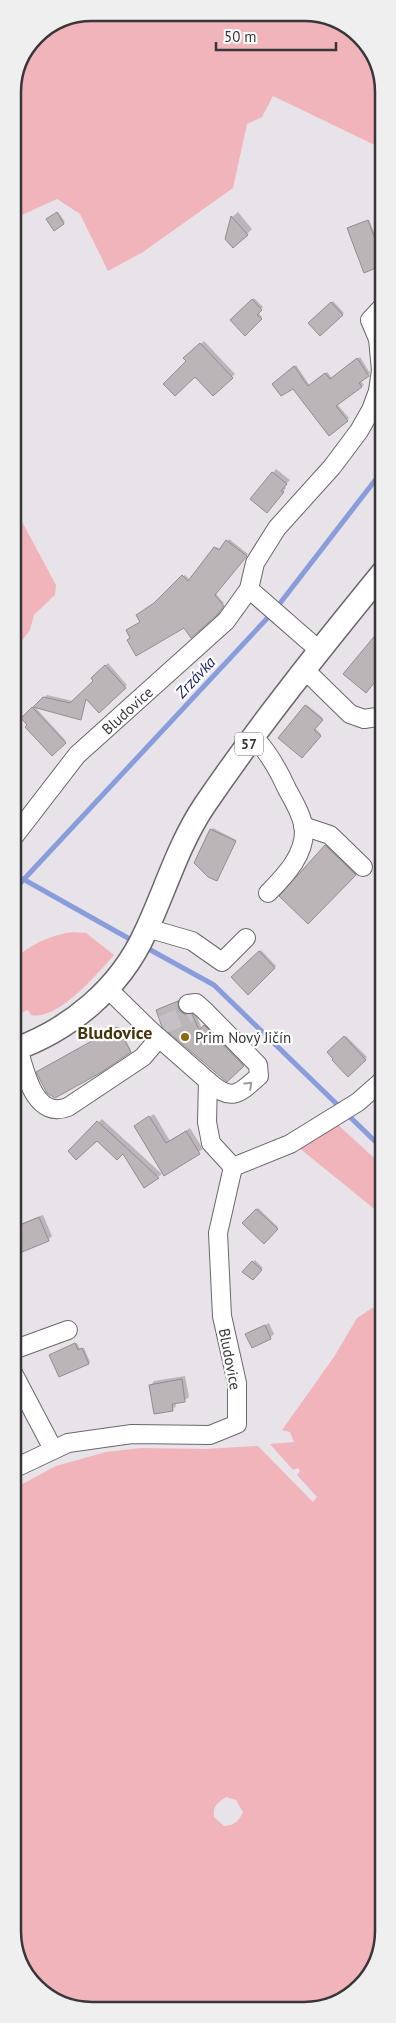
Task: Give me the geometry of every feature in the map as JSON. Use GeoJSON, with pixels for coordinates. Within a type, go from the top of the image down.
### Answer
{"type":"FeatureCollection","features":[{"type":"Feature","properties":{"kind":"main road","name":"57"},"geometry":{"type":"LineString","coordinates":[[21,1046],[65,1025],[84,1011],[125,968],[142,938],[194,824],[254,737],[320,651],[375,584]]}},
{"type":"Feature","properties":{"kind":"street","name":"Bludovice"},"geometry":{"type":"LineString","coordinates":[[375,315],[370,320],[375,332]]}},
{"type":"Feature","properties":{"kind":"street","name":"Bludovice"},"geometry":{"type":"LineString","coordinates":[[21,828],[77,755],[226,621],[254,593],[254,563],[277,528],[332,466],[359,431],[375,399]]}},
{"type":"Feature","properties":{"kind":"street"},"geometry":{"type":"LineString","coordinates":[[254,593],[320,651]]}},
{"type":"Feature","properties":{"kind":"street"},"geometry":{"type":"LineString","coordinates":[[305,670],[350,714],[364,720],[375,718]]}},
{"type":"Feature","properties":{"kind":"street"},"geometry":{"type":"LineString","coordinates":[[254,737],[270,754],[277,766],[303,826],[300,850],[287,873],[268,893]]}},
{"type":"Feature","properties":{"kind":"street"},"geometry":{"type":"LineString","coordinates":[[303,826],[330,836],[364,867]]}},
{"type":"Feature","properties":{"kind":"street"},"geometry":{"type":"LineString","coordinates":[[142,938],[192,941],[222,962],[246,938]]}},
{"type":"Feature","properties":{"kind":"street"},"geometry":{"type":"LineString","coordinates":[[107,988],[154,1027],[219,1091],[229,1095],[242,1092],[259,1076],[258,1065],[194,1009]]}},
{"type":"Feature","properties":{"kind":"street"},"geometry":{"type":"LineString","coordinates":[[21,1063],[40,1102],[47,1108],[57,1110],[68,1107],[143,1058],[154,1027]]}},
{"type":"Feature","properties":{"kind":"street"},"geometry":{"type":"LineString","coordinates":[[208,1081],[207,1122],[211,1143],[233,1167],[290,1144],[358,1102],[375,1087]]}},
{"type":"Feature","properties":{"kind":"street","name":"Bludovice"},"geometry":{"type":"LineString","coordinates":[[21,1465],[68,1443],[132,1434],[210,1435],[237,1424],[237,1383],[222,1316],[218,1233],[233,1167]]}},
{"type":"Feature","properties":{"kind":"street"},"geometry":{"type":"LineString","coordinates":[[21,1347],[68,1330]]}},
{"type":"Feature","properties":{"kind":"street"},"geometry":{"type":"LineString","coordinates":[[21,1388],[53,1449]]}},
{"type":"Feature","properties":{"kind":"shaded area"},"geometry":{"type":"Polygon","coordinates":[[[92,21],[304,21],[331,27],[347,36],[360,49],[371,69],[375,92],[375,145],[273,96],[262,117],[247,124],[233,188],[143,252],[108,271],[80,214],[57,199],[21,215],[21,87],[27,65],[33,53],[53,33],[65,27],[92,21]]]}},
{"type":"Feature","properties":{"kind":"shaded area"},"geometry":{"type":"Polygon","coordinates":[[[21,520],[56,585],[55,595],[34,615],[30,630],[21,642],[21,520]]]}},
{"type":"Feature","properties":{"kind":"shaded area"},"geometry":{"type":"Polygon","coordinates":[[[72,932],[86,933],[114,955],[77,994],[53,1011],[42,1015],[31,1015],[28,1010],[21,1013],[21,953],[26,949],[55,936],[72,932]]]}},
{"type":"Feature","properties":{"kind":"shaded area"},"geometry":{"type":"Polygon","coordinates":[[[337,1124],[375,1159],[375,1210],[298,1147],[337,1124]]]}},
{"type":"Feature","properties":{"kind":"shaded area"},"geometry":{"type":"Polygon","coordinates":[[[375,1308],[375,1931],[371,1954],[357,1978],[347,1987],[335,1994],[313,2001],[92,2002],[69,1998],[49,1987],[36,1974],[25,1954],[21,1931],[21,1485],[56,1466],[106,1452],[141,1448],[205,1449],[258,1446],[313,1502],[317,1497],[297,1475],[300,1471],[298,1468],[293,1470],[270,1444],[294,1442],[290,1432],[282,1430],[334,1357],[357,1318],[375,1308]],[[226,1797],[215,1807],[214,1817],[224,1826],[231,1825],[240,1818],[243,1812],[236,1800],[226,1797]]]}},
{"type":"Feature","properties":{"kind":"building"},"geometry":{"type":"Polygon","coordinates":[[[57,212],[64,224],[54,231],[46,219],[57,212]]]}},
{"type":"Feature","properties":{"kind":"building"},"geometry":{"type":"Polygon","coordinates":[[[231,216],[248,235],[233,248],[225,239],[231,216]]]}},
{"type":"Feature","properties":{"kind":"building"},"geometry":{"type":"Polygon","coordinates":[[[368,220],[375,239],[375,268],[364,273],[347,228],[368,220]]]}},
{"type":"Feature","properties":{"kind":"building"},"geometry":{"type":"Polygon","coordinates":[[[252,299],[262,310],[257,315],[262,319],[245,336],[230,320],[252,299]]]}},
{"type":"Feature","properties":{"kind":"building"},"geometry":{"type":"Polygon","coordinates":[[[331,302],[343,315],[320,336],[308,323],[331,302]]]}},
{"type":"Feature","properties":{"kind":"building"},"geometry":{"type":"Polygon","coordinates":[[[200,343],[233,378],[213,396],[195,377],[175,396],[163,384],[186,361],[183,358],[200,343]]]}},
{"type":"Feature","properties":{"kind":"building"},"geometry":{"type":"Polygon","coordinates":[[[357,358],[369,376],[359,383],[362,387],[336,406],[348,421],[329,436],[293,389],[281,396],[272,384],[294,366],[308,386],[325,373],[330,379],[357,358]]]}},
{"type":"Feature","properties":{"kind":"building"},"geometry":{"type":"Polygon","coordinates":[[[272,472],[287,484],[281,491],[284,492],[267,513],[250,499],[272,472]]]}},
{"type":"Feature","properties":{"kind":"building"},"geometry":{"type":"Polygon","coordinates":[[[226,540],[247,556],[215,595],[224,606],[218,614],[191,638],[184,628],[136,656],[127,640],[130,638],[126,630],[140,622],[136,615],[154,603],[182,575],[188,581],[214,547],[219,550],[226,540]]]}},
{"type":"Feature","properties":{"kind":"building"},"geometry":{"type":"Polygon","coordinates":[[[375,636],[375,682],[366,693],[343,674],[375,636]]]}},
{"type":"Feature","properties":{"kind":"building"},"geometry":{"type":"Polygon","coordinates":[[[105,665],[126,688],[99,713],[86,699],[81,720],[33,707],[43,697],[70,703],[93,681],[91,678],[105,665]]]}},
{"type":"Feature","properties":{"kind":"building"},"geometry":{"type":"Polygon","coordinates":[[[305,705],[323,720],[314,730],[321,736],[302,758],[278,738],[305,705]]]}},
{"type":"Feature","properties":{"kind":"building"},"geometry":{"type":"Polygon","coordinates":[[[32,707],[66,743],[52,756],[25,727],[27,725],[21,718],[32,707]]]}},
{"type":"Feature","properties":{"kind":"building"},"geometry":{"type":"Polygon","coordinates":[[[210,829],[236,841],[217,881],[208,877],[194,863],[210,829]]]}},
{"type":"Feature","properties":{"kind":"building"},"geometry":{"type":"Polygon","coordinates":[[[325,845],[356,875],[308,924],[279,896],[325,845]]]}},
{"type":"Feature","properties":{"kind":"building"},"geometry":{"type":"Polygon","coordinates":[[[259,951],[275,968],[248,995],[231,977],[259,951]]]}},
{"type":"Feature","properties":{"kind":"building"},"geometry":{"type":"Polygon","coordinates":[[[178,1001],[179,1010],[184,1014],[192,1014],[199,1030],[204,1025],[244,1066],[227,1082],[162,1027],[156,1010],[178,1001]]]}},
{"type":"Feature","properties":{"kind":"building"},"geometry":{"type":"Polygon","coordinates":[[[117,1027],[131,1052],[100,1073],[55,1098],[47,1093],[36,1072],[117,1027]]]}},
{"type":"Feature","properties":{"kind":"building"},"geometry":{"type":"Polygon","coordinates":[[[344,1036],[366,1060],[348,1077],[327,1052],[344,1036]]]}},
{"type":"Feature","properties":{"kind":"building"},"geometry":{"type":"Polygon","coordinates":[[[149,1116],[166,1143],[186,1131],[200,1154],[164,1176],[134,1126],[149,1116]]]}},
{"type":"Feature","properties":{"kind":"building"},"geometry":{"type":"Polygon","coordinates":[[[97,1121],[159,1178],[144,1188],[123,1154],[117,1160],[97,1141],[76,1160],[68,1151],[97,1121]]]}},
{"type":"Feature","properties":{"kind":"building"},"geometry":{"type":"Polygon","coordinates":[[[256,1209],[278,1229],[264,1244],[242,1223],[256,1209]]]}},
{"type":"Feature","properties":{"kind":"building"},"geometry":{"type":"Polygon","coordinates":[[[39,1217],[49,1241],[22,1252],[21,1225],[39,1217]]]}},
{"type":"Feature","properties":{"kind":"building"},"geometry":{"type":"Polygon","coordinates":[[[252,1261],[262,1270],[253,1280],[242,1272],[252,1261]]]}},
{"type":"Feature","properties":{"kind":"building"},"geometry":{"type":"Polygon","coordinates":[[[265,1325],[271,1339],[252,1348],[245,1334],[265,1325]]]}},
{"type":"Feature","properties":{"kind":"building"},"geometry":{"type":"Polygon","coordinates":[[[75,1343],[78,1350],[82,1348],[89,1364],[59,1377],[49,1355],[75,1343]]]}},
{"type":"Feature","properties":{"kind":"building"},"geometry":{"type":"Polygon","coordinates":[[[182,1379],[185,1402],[172,1404],[173,1411],[154,1414],[149,1385],[182,1379]]]}},
{"type":"Feature","properties":{"kind":"waterway","name":"Zrzávka"},"geometry":{"type":"LineString","coordinates":[[21,882],[274,611],[375,480]]}},
{"type":"Feature","properties":{"kind":"waterway"},"geometry":{"type":"LineString","coordinates":[[23,879],[135,942]]}},
{"type":"Feature","properties":{"kind":"waterway"},"geometry":{"type":"LineString","coordinates":[[145,947],[214,985],[375,1141]]}},
{"type":"Feature","properties":{"kind":"tunnel"},"geometry":{"type":"LineString","coordinates":[[162,1025],[191,1013]]}},
{"type":"Feature","properties":{"kind":"place","name":"Prim Nový Jičín"},"geometry":{"type":"Point","coordinates":[185,1037]}},
{"type":"Feature","properties":{"kind":"district","name":"Bludovice"},"geometry":{"type":"Point","coordinates":[115,1032]}}]}
